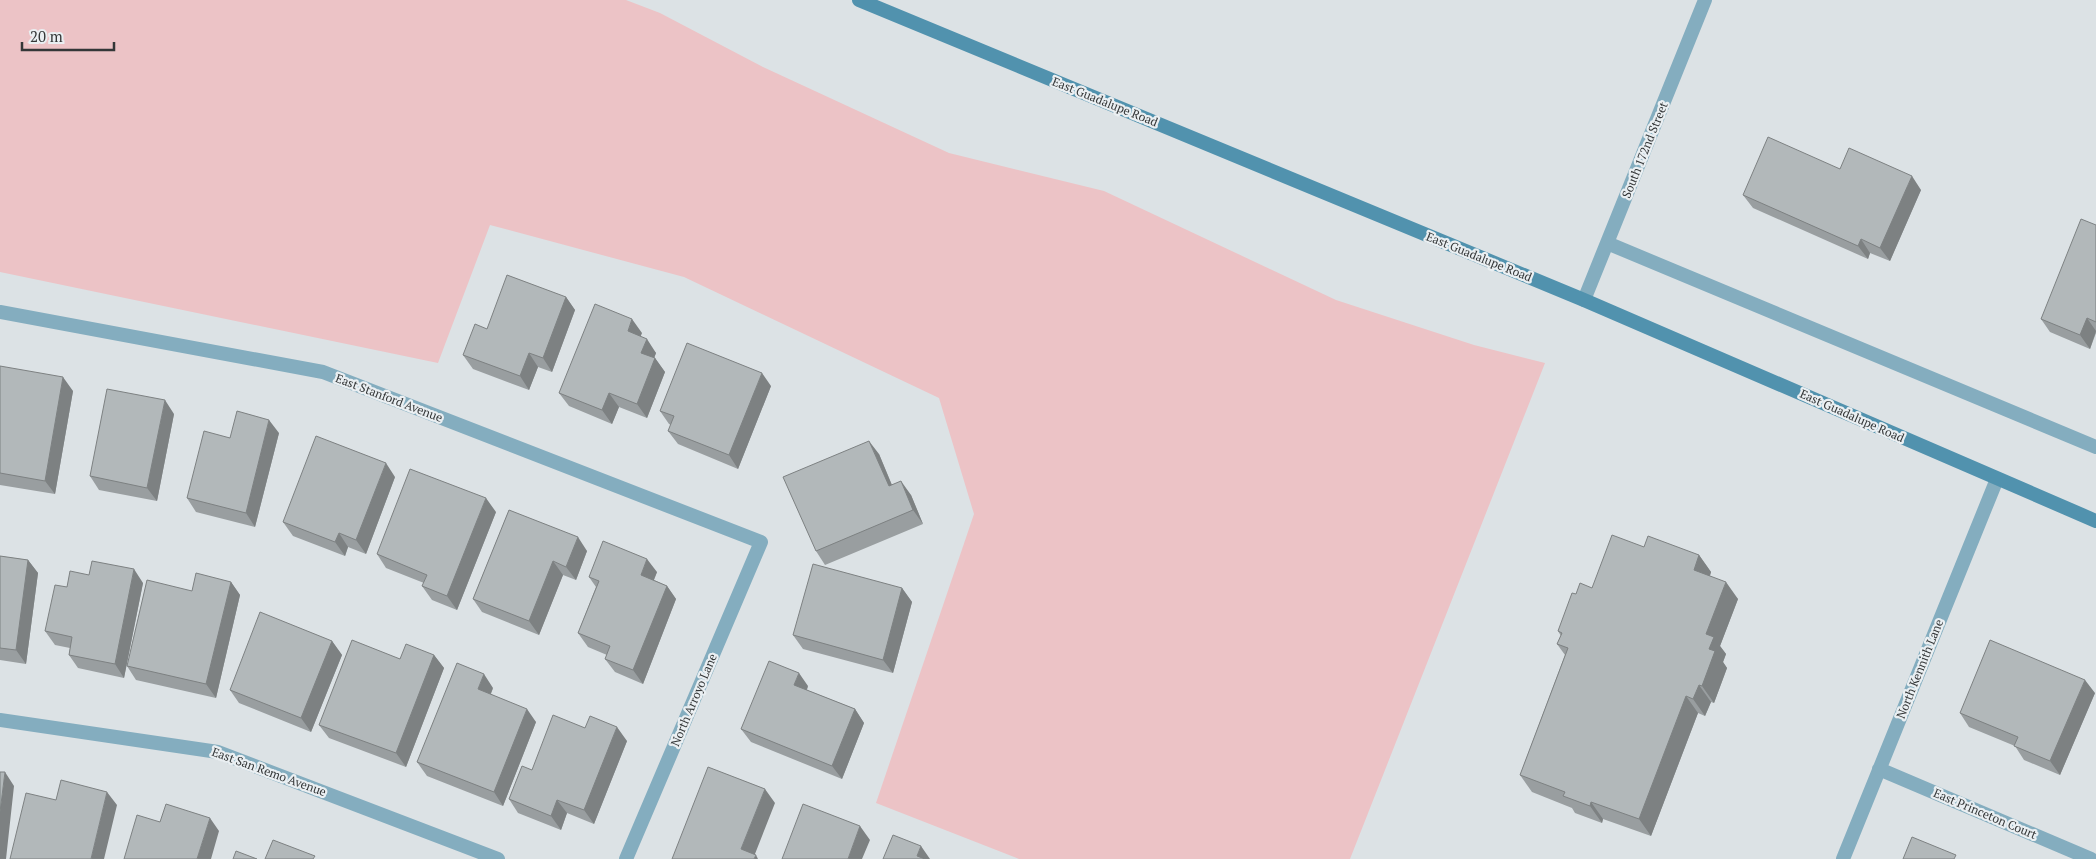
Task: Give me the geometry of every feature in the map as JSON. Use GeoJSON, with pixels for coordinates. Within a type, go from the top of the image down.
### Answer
{"type":"FeatureCollection","features":[{"type":"Feature","properties":{"kind":"main road","name":"East Guadalupe Road"},"geometry":{"type":"LineString","coordinates":[[859,0],[1584,300],[2096,521]]}},
{"type":"Feature","properties":{"kind":"street","name":"South 172nd Street"},"geometry":{"type":"LineString","coordinates":[[1584,300],[1705,0]]}},
{"type":"Feature","properties":{"kind":"street"},"geometry":{"type":"LineString","coordinates":[[1607,244],[2096,447]]}},
{"type":"Feature","properties":{"kind":"street","name":"East Stanford Avenue"},"geometry":{"type":"LineString","coordinates":[[0,312],[323,372],[761,542]]}},
{"type":"Feature","properties":{"kind":"street","name":"North Kennith Lane"},"geometry":{"type":"LineString","coordinates":[[1843,859],[1996,479]]}},
{"type":"Feature","properties":{"kind":"street","name":"North Arroyo Lane"},"geometry":{"type":"LineString","coordinates":[[626,859],[761,542]]}},
{"type":"Feature","properties":{"kind":"street","name":"East San Remo Avenue"},"geometry":{"type":"LineString","coordinates":[[0,720],[218,752],[498,859]]}},
{"type":"Feature","properties":{"kind":"street","name":"East Princeton Court"},"geometry":{"type":"LineString","coordinates":[[1879,769],[2091,859]]}},
{"type":"Feature","properties":{"kind":"shaded area"},"geometry":{"type":"Polygon","coordinates":[[[0,0],[626,0],[660,13],[763,67],[949,153],[1104,191],[1336,300],[1474,345],[1545,363],[1350,859],[1019,859],[876,803],[974,514],[939,398],[684,277],[490,225],[438,363],[0,272],[0,0]]]}},
{"type":"Feature","properties":{"kind":"building"},"geometry":{"type":"Polygon","coordinates":[[[1768,137],[1840,169],[1849,148],[1912,176],[1880,248],[1861,239],[1858,246],[1743,195],[1768,137]]]}},
{"type":"Feature","properties":{"kind":"building"},"geometry":{"type":"Polygon","coordinates":[[[2081,219],[2096,225],[2096,322],[2087,318],[2080,335],[2041,319],[2081,219]]]}},
{"type":"Feature","properties":{"kind":"building"},"geometry":{"type":"Polygon","coordinates":[[[507,275],[566,297],[543,358],[529,353],[520,376],[463,355],[475,324],[487,329],[507,275]]]}},
{"type":"Feature","properties":{"kind":"building"},"geometry":{"type":"Polygon","coordinates":[[[595,304],[632,319],[628,331],[647,339],[641,353],[655,358],[637,404],[609,393],[602,410],[559,393],[595,304]]]}},
{"type":"Feature","properties":{"kind":"building"},"geometry":{"type":"Polygon","coordinates":[[[687,343],[762,373],[729,455],[668,431],[674,416],[660,411],[687,343]]]}},
{"type":"Feature","properties":{"kind":"building"},"geometry":{"type":"Polygon","coordinates":[[[0,366],[63,377],[45,481],[0,473],[0,366]]]}},
{"type":"Feature","properties":{"kind":"building"},"geometry":{"type":"Polygon","coordinates":[[[107,389],[165,400],[147,488],[90,476],[107,389]]]}},
{"type":"Feature","properties":{"kind":"building"},"geometry":{"type":"Polygon","coordinates":[[[237,411],[269,420],[246,513],[187,498],[204,431],[230,438],[237,411]]]}},
{"type":"Feature","properties":{"kind":"building"},"geometry":{"type":"Polygon","coordinates":[[[316,436],[386,463],[356,540],[339,533],[335,542],[283,522],[316,436]]]}},
{"type":"Feature","properties":{"kind":"building"},"geometry":{"type":"Polygon","coordinates":[[[869,441],[889,486],[901,481],[913,510],[816,551],[783,477],[869,441]]]}},
{"type":"Feature","properties":{"kind":"building"},"geometry":{"type":"Polygon","coordinates":[[[410,469],[486,498],[447,596],[422,586],[427,575],[377,554],[410,469]]]}},
{"type":"Feature","properties":{"kind":"building"},"geometry":{"type":"Polygon","coordinates":[[[509,510],[578,537],[566,567],[553,561],[529,621],[473,599],[509,510]]]}},
{"type":"Feature","properties":{"kind":"building"},"geometry":{"type":"Polygon","coordinates":[[[1612,535],[1644,547],[1648,536],[1699,555],[1694,570],[1726,582],[1706,634],[1714,637],[1709,649],[1715,651],[1702,686],[1699,685],[1693,699],[1686,696],[1639,819],[1591,802],[1590,806],[1563,796],[1565,792],[1520,775],[1568,648],[1557,644],[1562,633],[1558,631],[1572,593],[1576,594],[1580,583],[1592,588],[1612,535]]]}},
{"type":"Feature","properties":{"kind":"building"},"geometry":{"type":"Polygon","coordinates":[[[603,541],[647,559],[641,575],[667,586],[633,670],[605,659],[610,646],[578,633],[599,581],[589,577],[603,541]]]}},
{"type":"Feature","properties":{"kind":"building"},"geometry":{"type":"Polygon","coordinates":[[[0,556],[28,560],[16,650],[0,648],[0,556]]]}},
{"type":"Feature","properties":{"kind":"building"},"geometry":{"type":"Polygon","coordinates":[[[92,561],[134,569],[115,664],[69,655],[72,637],[45,631],[55,585],[67,587],[70,571],[89,575],[92,561]]]}},
{"type":"Feature","properties":{"kind":"building"},"geometry":{"type":"Polygon","coordinates":[[[813,564],[902,588],[883,660],[793,635],[813,564]]]}},
{"type":"Feature","properties":{"kind":"building"},"geometry":{"type":"Polygon","coordinates":[[[196,573],[231,582],[206,684],[127,666],[147,580],[192,591],[196,573]]]}},
{"type":"Feature","properties":{"kind":"building"},"geometry":{"type":"Polygon","coordinates":[[[260,612],[332,641],[301,718],[230,690],[260,612]]]}},
{"type":"Feature","properties":{"kind":"building"},"geometry":{"type":"Polygon","coordinates":[[[352,640],[400,659],[406,644],[434,655],[396,753],[319,725],[352,640]]]}},
{"type":"Feature","properties":{"kind":"building"},"geometry":{"type":"Polygon","coordinates":[[[1990,640],[2085,680],[2050,761],[2014,746],[2018,737],[1960,713],[1990,640]]]}},
{"type":"Feature","properties":{"kind":"building"},"geometry":{"type":"Polygon","coordinates":[[[769,661],[799,673],[794,685],[855,709],[832,766],[741,729],[769,661]]]}},
{"type":"Feature","properties":{"kind":"building"},"geometry":{"type":"Polygon","coordinates":[[[457,663],[484,674],[478,689],[527,709],[494,792],[417,762],[457,663]]]}},
{"type":"Feature","properties":{"kind":"building"},"geometry":{"type":"Polygon","coordinates":[[[553,715],[585,728],[590,716],[617,727],[584,810],[557,800],[551,816],[509,799],[522,766],[532,770],[553,715]]]}},
{"type":"Feature","properties":{"kind":"building"},"geometry":{"type":"Polygon","coordinates":[[[708,767],[765,789],[741,849],[756,855],[754,859],[672,859],[708,767]]]}},
{"type":"Feature","properties":{"kind":"building"},"geometry":{"type":"Polygon","coordinates":[[[0,772],[5,772],[0,812],[0,772]]]}},
{"type":"Feature","properties":{"kind":"building"},"geometry":{"type":"Polygon","coordinates":[[[61,780],[107,792],[91,859],[10,859],[26,793],[56,800],[61,780]]]}},
{"type":"Feature","properties":{"kind":"building"},"geometry":{"type":"Polygon","coordinates":[[[166,804],[210,818],[197,859],[124,859],[137,815],[160,822],[166,804]]]}},
{"type":"Feature","properties":{"kind":"building"},"geometry":{"type":"Polygon","coordinates":[[[803,804],[860,826],[848,859],[782,859],[803,804]]]}},
{"type":"Feature","properties":{"kind":"building"},"geometry":{"type":"Polygon","coordinates":[[[893,835],[921,846],[917,856],[925,859],[883,859],[893,835]]]}},
{"type":"Feature","properties":{"kind":"building"},"geometry":{"type":"Polygon","coordinates":[[[1912,837],[1956,855],[1954,859],[1903,859],[1912,837]]]}},
{"type":"Feature","properties":{"kind":"building"},"geometry":{"type":"Polygon","coordinates":[[[273,840],[315,856],[313,859],[265,859],[273,840]]]}},
{"type":"Feature","properties":{"kind":"building"},"geometry":{"type":"Polygon","coordinates":[[[236,851],[257,859],[233,859],[236,851]]]}}]}
